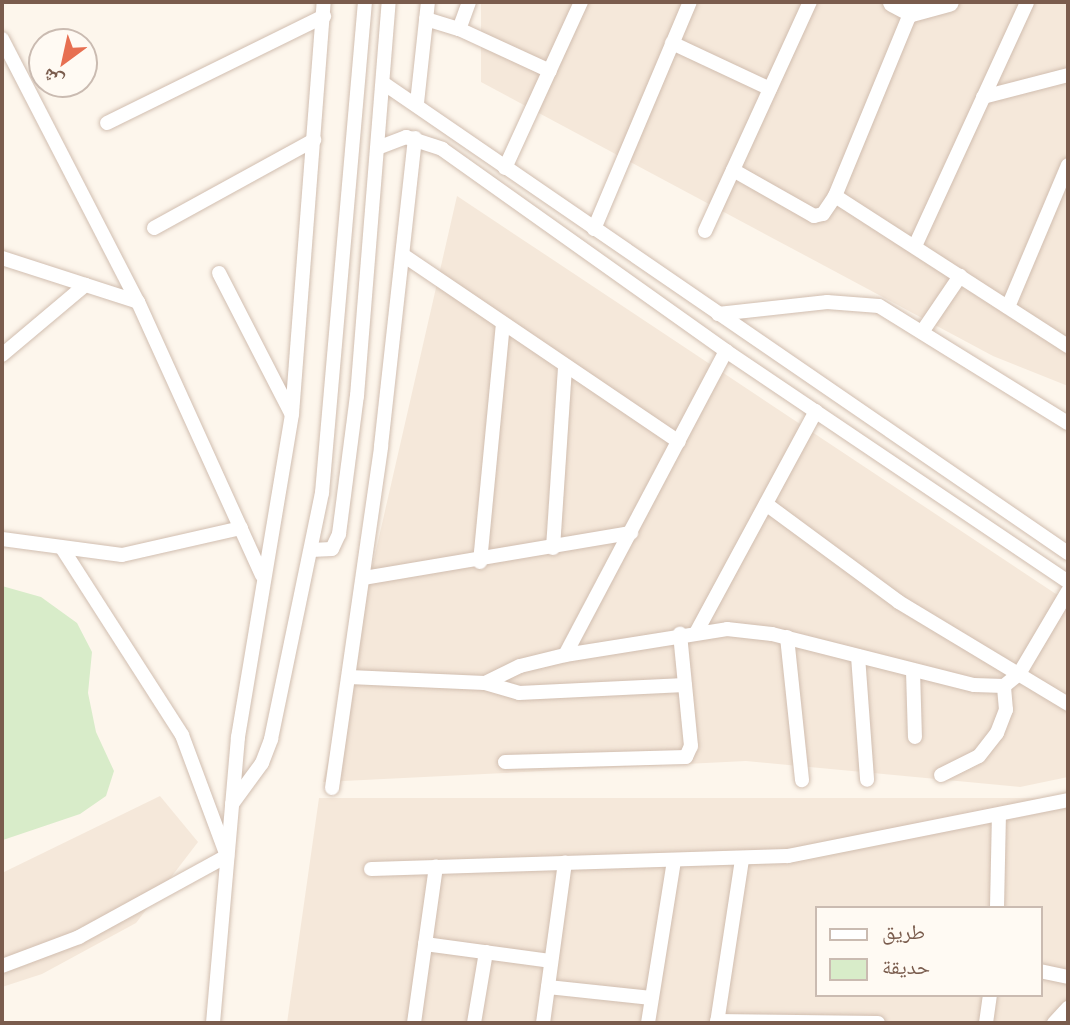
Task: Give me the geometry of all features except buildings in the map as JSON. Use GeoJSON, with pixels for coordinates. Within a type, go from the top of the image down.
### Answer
{"type":"FeatureCollection","features":[{"type":"Feature","properties":{"kind":"street"},"geometry":{"type":"LineString","coordinates":[[232,804],[262,763],[271,739],[311,550],[330,432],[365,2]]}},
{"type":"Feature","properties":{"kind":"street"},"geometry":{"type":"LineString","coordinates":[[311,550],[332,549],[339,534],[357,396],[386,85],[389,2]]}},
{"type":"Feature","properties":{"kind":"street"},"geometry":{"type":"LineString","coordinates":[[417,103],[428,2]]}},
{"type":"Feature","properties":{"kind":"street"},"geometry":{"type":"LineString","coordinates":[[459,29],[469,2]]}},
{"type":"Feature","properties":{"kind":"street"},"geometry":{"type":"LineString","coordinates":[[505,168],[581,2]]}},
{"type":"Feature","properties":{"kind":"street"},"geometry":{"type":"LineString","coordinates":[[705,231],[810,2]]}},
{"type":"Feature","properties":{"kind":"street"},"geometry":{"type":"LineString","coordinates":[[892,2],[911,12],[949,2]]}},
{"type":"Feature","properties":{"kind":"street"},"geometry":{"type":"LineString","coordinates":[[915,246],[1027,2]]}},
{"type":"Feature","properties":{"kind":"street"},"geometry":{"type":"LineString","coordinates":[[594,229],[672,43],[684,4]]}},
{"type":"Feature","properties":{"kind":"street"},"geometry":{"type":"LineString","coordinates":[[107,123],[324,9]]}},
{"type":"Feature","properties":{"kind":"street"},"geometry":{"type":"LineString","coordinates":[[213,1023],[232,804],[262,575],[292,414],[324,9]]}},
{"type":"Feature","properties":{"kind":"street"},"geometry":{"type":"LineString","coordinates":[[733,170],[814,216],[823,214],[835,196],[911,12]]}},
{"type":"Feature","properties":{"kind":"street"},"geometry":{"type":"LineString","coordinates":[[426,19],[459,29],[550,71]]}},
{"type":"Feature","properties":{"kind":"street"},"geometry":{"type":"LineString","coordinates":[[2,38],[138,302],[262,575]]}},
{"type":"Feature","properties":{"kind":"street"},"geometry":{"type":"LineString","coordinates":[[672,43],[770,89]]}},
{"type":"Feature","properties":{"kind":"street"},"geometry":{"type":"LineString","coordinates":[[983,97],[1068,75]]}},
{"type":"Feature","properties":{"kind":"street"},"geometry":{"type":"LineString","coordinates":[[386,85],[417,103],[505,168],[1068,553]]}},
{"type":"Feature","properties":{"kind":"street"},"geometry":{"type":"LineString","coordinates":[[380,147],[399,138],[415,138],[442,149],[726,351],[1068,582]]}},
{"type":"Feature","properties":{"kind":"street"},"geometry":{"type":"LineString","coordinates":[[332,788],[364,578],[415,138]]}},
{"type":"Feature","properties":{"kind":"street"},"geometry":{"type":"LineString","coordinates":[[154,228],[314,140]]}},
{"type":"Feature","properties":{"kind":"street"},"geometry":{"type":"LineString","coordinates":[[1008,307],[1065,181],[1068,165]]}},
{"type":"Feature","properties":{"kind":"street"},"geometry":{"type":"LineString","coordinates":[[835,196],[1068,346]]}},
{"type":"Feature","properties":{"kind":"street"},"geometry":{"type":"LineString","coordinates":[[540,218],[551,199]]}},
{"type":"Feature","properties":{"kind":"street"},"geometry":{"type":"LineString","coordinates":[[402,255],[565,368],[679,442]]}},
{"type":"Feature","properties":{"kind":"street"},"geometry":{"type":"LineString","coordinates":[[2,258],[138,302]]}},
{"type":"Feature","properties":{"kind":"street"},"geometry":{"type":"LineString","coordinates":[[219,274],[292,414]]}},
{"type":"Feature","properties":{"kind":"street"},"geometry":{"type":"LineString","coordinates":[[922,332],[960,275]]}},
{"type":"Feature","properties":{"kind":"street"},"geometry":{"type":"LineString","coordinates":[[2,355],[85,285]]}},
{"type":"Feature","properties":{"kind":"street"},"geometry":{"type":"LineString","coordinates":[[718,314],[860,302],[889,310],[1068,423]]}},
{"type":"Feature","properties":{"kind":"street"},"geometry":{"type":"LineString","coordinates":[[480,562],[503,324]]}},
{"type":"Feature","properties":{"kind":"street"},"geometry":{"type":"LineString","coordinates":[[565,655],[726,351]]}},
{"type":"Feature","properties":{"kind":"street"},"geometry":{"type":"LineString","coordinates":[[553,548],[565,368]]}},
{"type":"Feature","properties":{"kind":"street"},"geometry":{"type":"LineString","coordinates":[[697,631],[816,411]]}},
{"type":"Feature","properties":{"kind":"street"},"geometry":{"type":"LineString","coordinates":[[927,486],[939,465]]}},
{"type":"Feature","properties":{"kind":"street"},"geometry":{"type":"LineString","coordinates":[[766,504],[899,602],[1068,705]]}},
{"type":"Feature","properties":{"kind":"street"},"geometry":{"type":"LineString","coordinates":[[2,539],[122,555],[241,528]]}},
{"type":"Feature","properties":{"kind":"street"},"geometry":{"type":"LineString","coordinates":[[364,578],[480,562],[631,533]]}},
{"type":"Feature","properties":{"kind":"street"},"geometry":{"type":"LineString","coordinates":[[62,548],[182,735],[227,856]]}},
{"type":"Feature","properties":{"kind":"street"},"geometry":{"type":"LineString","coordinates":[[485,683],[511,670],[565,655],[697,631],[742,629],[974,685],[1004,686],[1020,674],[1068,592]]}},
{"type":"Feature","properties":{"kind":"street"},"geometry":{"type":"LineString","coordinates":[[505,762],[682,759],[691,746],[680,634]]}},
{"type":"Feature","properties":{"kind":"street"},"geometry":{"type":"LineString","coordinates":[[787,638],[802,780]]}},
{"type":"Feature","properties":{"kind":"street"},"geometry":{"type":"LineString","coordinates":[[858,656],[867,780]]}},
{"type":"Feature","properties":{"kind":"street"},"geometry":{"type":"LineString","coordinates":[[511,670],[512,692]]}},
{"type":"Feature","properties":{"kind":"street"},"geometry":{"type":"LineString","coordinates":[[913,671],[915,737]]}},
{"type":"Feature","properties":{"kind":"street"},"geometry":{"type":"LineString","coordinates":[[349,677],[485,683],[512,692],[685,685]]}},
{"type":"Feature","properties":{"kind":"street"},"geometry":{"type":"LineString","coordinates":[[941,775],[979,756],[997,733],[1006,710],[1004,686]]}},
{"type":"Feature","properties":{"kind":"street"},"geometry":{"type":"LineString","coordinates":[[370,869],[742,859],[866,844],[1068,800]]}},
{"type":"Feature","properties":{"kind":"street"},"geometry":{"type":"LineString","coordinates":[[997,906],[999,816]]}},
{"type":"Feature","properties":{"kind":"street"},"geometry":{"type":"LineString","coordinates":[[2,966],[79,937],[227,856]]}},
{"type":"Feature","properties":{"kind":"street"},"geometry":{"type":"LineString","coordinates":[[742,859],[717,1022],[878,1023]]}},
{"type":"Feature","properties":{"kind":"street"},"geometry":{"type":"LineString","coordinates":[[648,1023],[674,861]]}},
{"type":"Feature","properties":{"kind":"street"},"geometry":{"type":"LineString","coordinates":[[543,1023],[565,862]]}},
{"type":"Feature","properties":{"kind":"street"},"geometry":{"type":"LineString","coordinates":[[414,1023],[436,867]]}},
{"type":"Feature","properties":{"kind":"street"},"geometry":{"type":"LineString","coordinates":[[425,944],[550,961]]}},
{"type":"Feature","properties":{"kind":"street"},"geometry":{"type":"LineString","coordinates":[[474,1023],[486,952]]}},
{"type":"Feature","properties":{"kind":"street"},"geometry":{"type":"LineString","coordinates":[[1042,971],[1068,977]]}},
{"type":"Feature","properties":{"kind":"street"},"geometry":{"type":"LineString","coordinates":[[548,987],[651,998]]}},
{"type":"Feature","properties":{"kind":"street"},"geometry":{"type":"LineString","coordinates":[[986,1023],[990,997]]}},
{"type":"Feature","properties":{"kind":"street"},"geometry":{"type":"LineString","coordinates":[[1054,1023],[1068,1008]]}},
{"type":"Feature","properties":{"kind":"shaded area"},"geometry":{"type":"Polygon","coordinates":[[[481,2],[1068,2],[1068,386],[993,356],[481,82],[481,2]]]}},
{"type":"Feature","properties":{"kind":"shaded area"},"geometry":{"type":"Polygon","coordinates":[[[457,196],[1068,602],[1068,777],[1020,787],[746,761],[323,782],[457,196]]]}},
{"type":"Feature","properties":{"kind":"shaded area"},"geometry":{"type":"Polygon","coordinates":[[[160,796],[198,842],[136,923],[42,974],[2,987],[2,873],[160,796]]]}},
{"type":"Feature","properties":{"kind":"shaded area"},"geometry":{"type":"Polygon","coordinates":[[[319,798],[1068,798],[1068,1023],[287,1023],[319,798]]]}},
{"type":"Feature","properties":{"kind":"green space"},"geometry":{"type":"Polygon","coordinates":[[[2,586],[41,597],[77,623],[92,652],[88,693],[96,732],[114,771],[106,796],[80,814],[3,840],[2,586]]]}}]}
